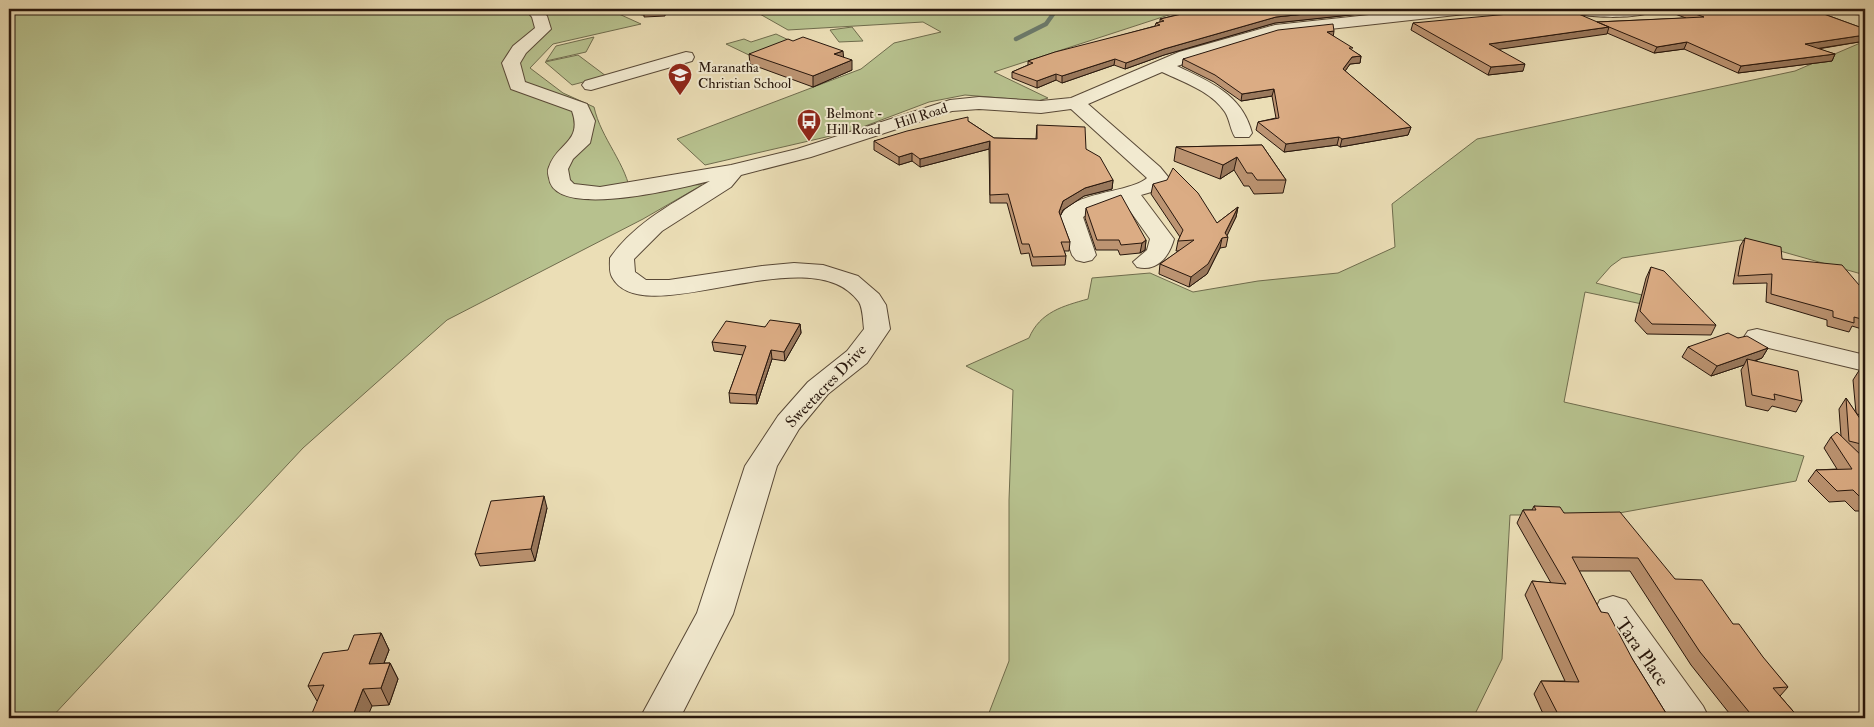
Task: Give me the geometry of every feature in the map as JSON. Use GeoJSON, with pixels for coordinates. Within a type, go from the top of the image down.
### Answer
{"type":"FeatureCollection","features":[{"type":"Feature","properties":{"kind":"street"},"geometry":{"type":"LineString","coordinates":[[532,9],[539,16],[543,29],[519,50],[511,63],[517,85],[586,97],[686,57]]}},
{"type":"Feature","properties":{"kind":"street","name":"Hill Road"},"geometry":{"type":"LineString","coordinates":[[586,97],[585,121],[580,143],[564,156],[558,169],[560,183],[568,189],[600,194],[618,193],[730,171],[827,147],[950,106],[979,103],[1041,107],[1075,103],[1162,65],[1229,42],[1291,27],[1466,9]]}},
{"type":"Feature","properties":{"kind":"street"},"geometry":{"type":"LineString","coordinates":[[1574,9],[1615,13],[1648,9]]}},
{"type":"Feature","properties":{"kind":"street"},"geometry":{"type":"LineString","coordinates":[[1162,65],[1225,100],[1237,112],[1242,133]]}},
{"type":"Feature","properties":{"kind":"street"},"geometry":{"type":"LineString","coordinates":[[1075,103],[1157,176],[1158,180],[1155,184],[1128,193],[1070,206],[1071,220],[1084,255]]}},
{"type":"Feature","properties":{"kind":"street","name":"Sweetacres Drive"},"geometry":{"type":"LineString","coordinates":[[660,718],[715,614],[761,466],[788,423],[818,388],[857,357],[877,329],[871,300],[848,279],[818,272],[772,272],[679,286],[641,287],[623,276],[622,258],[638,238],[726,180],[730,171]]}},
{"type":"Feature","properties":{"kind":"street"},"geometry":{"type":"LineString","coordinates":[[1128,193],[1155,227],[1162,239],[1158,252],[1145,262]]}},
{"type":"Feature","properties":{"kind":"street"},"geometry":{"type":"LineString","coordinates":[[1757,337],[1865,363]]}},
{"type":"Feature","properties":{"kind":"street","name":"Tara Place"},"geometry":{"type":"LineString","coordinates":[[1613,610],[1689,718]]}},
{"type":"Feature","properties":{"kind":"green space"},"geometry":{"type":"Polygon","coordinates":[[[9,9],[608,9],[641,24],[553,44],[530,68],[563,93],[594,107],[602,130],[625,173],[631,196],[688,184],[702,185],[643,219],[447,320],[303,448],[51,718],[9,718],[9,9]]]}},
{"type":"Feature","properties":{"kind":"green space"},"geometry":{"type":"Polygon","coordinates":[[[751,9],[1187,9],[994,72],[1048,98],[1038,101],[965,95],[929,102],[852,131],[705,165],[677,139],[861,69],[894,43],[941,32],[923,22],[788,30],[751,9]]]}},
{"type":"Feature","properties":{"kind":"green space"},"geometry":{"type":"Polygon","coordinates":[[[852,27],[863,41],[839,42],[830,30],[852,27]]]}},
{"type":"Feature","properties":{"kind":"green space"},"geometry":{"type":"Polygon","coordinates":[[[776,34],[795,43],[751,56],[726,44],[744,39],[751,42],[776,34]]]}},
{"type":"Feature","properties":{"kind":"green space"},"geometry":{"type":"Polygon","coordinates":[[[594,37],[586,52],[546,61],[556,46],[594,37]]]}},
{"type":"Feature","properties":{"kind":"green space"},"geometry":{"type":"Polygon","coordinates":[[[1865,41],[1865,275],[1741,240],[1622,258],[1611,266],[1596,283],[1703,311],[1704,317],[1585,292],[1564,402],[1804,456],[1796,481],[1608,515],[1510,515],[1502,659],[1473,718],[987,718],[1009,661],[1009,500],[1013,390],[966,366],[1029,338],[1039,322],[1053,311],[1088,299],[1092,278],[1150,273],[1193,292],[1258,281],[1338,273],[1395,247],[1392,204],[1477,139],[1795,71],[1865,41]]]}},
{"type":"Feature","properties":{"kind":"green space"},"geometry":{"type":"Polygon","coordinates":[[[578,55],[606,76],[572,85],[545,62],[578,55]]]}},
{"type":"Feature","properties":{"kind":"building"},"geometry":{"type":"Polygon","coordinates":[[[644,9],[664,9],[664,10],[643,11],[644,9]]]}},
{"type":"Feature","properties":{"kind":"building"},"geometry":{"type":"Polygon","coordinates":[[[1183,9],[1354,9],[1276,17],[1164,49],[1126,63],[1115,59],[1062,76],[1056,74],[1037,81],[1012,72],[1033,63],[1028,61],[1055,52],[1160,25],[1156,23],[1164,21],[1160,19],[1186,13],[1182,11],[1186,10],[1183,9]]]}},
{"type":"Feature","properties":{"kind":"building"},"geometry":{"type":"Polygon","coordinates":[[[1567,9],[1609,27],[1489,44],[1525,64],[1491,67],[1413,23],[1567,9]]]}},
{"type":"Feature","properties":{"kind":"building"},"geometry":{"type":"Polygon","coordinates":[[[1681,9],[1810,9],[1865,29],[1865,35],[1805,44],[1835,54],[1741,66],[1687,42],[1657,47],[1597,22],[1704,17],[1681,9]]]}},
{"type":"Feature","properties":{"kind":"building"},"geometry":{"type":"Polygon","coordinates":[[[1333,24],[1334,31],[1327,32],[1353,48],[1349,48],[1361,56],[1352,57],[1343,69],[1411,127],[1342,139],[1339,137],[1286,144],[1258,122],[1279,118],[1274,89],[1242,94],[1215,75],[1183,59],[1278,30],[1333,24]]]}},
{"type":"Feature","properties":{"kind":"building"},"geometry":{"type":"Polygon","coordinates":[[[803,37],[843,51],[834,54],[852,60],[813,76],[749,54],[788,39],[793,41],[803,37]]]}},
{"type":"Feature","properties":{"kind":"building"},"geometry":{"type":"Polygon","coordinates":[[[968,117],[968,121],[994,138],[1037,139],[1037,125],[1085,127],[1086,149],[1100,157],[1113,180],[1085,188],[1063,201],[1059,212],[1070,242],[1061,242],[1066,256],[1033,257],[1029,244],[1022,244],[1008,194],[990,195],[990,141],[920,159],[912,153],[899,157],[874,141],[907,131],[968,117]]]}},
{"type":"Feature","properties":{"kind":"building"},"geometry":{"type":"Polygon","coordinates":[[[1262,145],[1286,180],[1257,180],[1252,173],[1247,173],[1237,157],[1223,165],[1176,147],[1262,145]]]}},
{"type":"Feature","properties":{"kind":"building"},"geometry":{"type":"Polygon","coordinates":[[[1173,168],[1198,193],[1217,223],[1238,207],[1225,233],[1228,237],[1222,238],[1208,264],[1191,277],[1160,264],[1194,240],[1178,241],[1183,230],[1153,184],[1167,180],[1173,168]]]}},
{"type":"Feature","properties":{"kind":"building"},"geometry":{"type":"Polygon","coordinates":[[[1121,195],[1146,240],[1142,243],[1121,245],[1119,240],[1097,240],[1086,208],[1121,195]]]}},
{"type":"Feature","properties":{"kind":"building"},"geometry":{"type":"Polygon","coordinates":[[[1745,238],[1781,247],[1782,259],[1842,265],[1865,292],[1865,320],[1854,317],[1854,323],[1833,317],[1833,311],[1771,294],[1772,274],[1738,276],[1745,238]]]}},
{"type":"Feature","properties":{"kind":"building"},"geometry":{"type":"Polygon","coordinates":[[[1651,267],[1664,271],[1716,325],[1652,324],[1640,311],[1651,267]]]}},
{"type":"Feature","properties":{"kind":"building"},"geometry":{"type":"Polygon","coordinates":[[[770,320],[800,324],[784,352],[771,350],[756,395],[729,393],[746,346],[712,342],[726,321],[765,327],[770,320]]]}},
{"type":"Feature","properties":{"kind":"building"},"geometry":{"type":"Polygon","coordinates":[[[1728,333],[1738,338],[1747,336],[1768,348],[1717,366],[1688,347],[1728,333]]]}},
{"type":"Feature","properties":{"kind":"building"},"geometry":{"type":"Polygon","coordinates":[[[1747,359],[1798,371],[1802,401],[1774,394],[1775,400],[1752,395],[1747,359]]]}},
{"type":"Feature","properties":{"kind":"building"},"geometry":{"type":"Polygon","coordinates":[[[1860,369],[1865,370],[1865,403],[1864,403],[1860,369]]]}},
{"type":"Feature","properties":{"kind":"building"},"geometry":{"type":"Polygon","coordinates":[[[1846,398],[1865,426],[1865,445],[1849,441],[1846,398]]]}},
{"type":"Feature","properties":{"kind":"building"},"geometry":{"type":"Polygon","coordinates":[[[1837,432],[1865,459],[1865,500],[1853,490],[1837,491],[1816,470],[1852,469],[1831,437],[1837,432]]]}},
{"type":"Feature","properties":{"kind":"building"},"geometry":{"type":"Polygon","coordinates":[[[544,496],[531,549],[475,554],[491,501],[544,496]]]}},
{"type":"Feature","properties":{"kind":"building"},"geometry":{"type":"Polygon","coordinates":[[[1534,506],[1560,507],[1564,513],[1620,512],[1675,579],[1702,580],[1733,624],[1739,624],[1788,687],[1773,688],[1799,718],[1754,718],[1700,652],[1638,558],[1572,557],[1601,612],[1608,613],[1633,660],[1669,718],[1560,718],[1541,681],[1579,682],[1532,581],[1566,584],[1523,510],[1536,510],[1534,506]]]}},
{"type":"Feature","properties":{"kind":"building"},"geometry":{"type":"Polygon","coordinates":[[[381,633],[369,664],[390,663],[381,688],[363,689],[352,718],[310,718],[324,685],[308,686],[323,653],[348,650],[354,635],[381,633]]]}},
{"type":"Feature","properties":{"kind":"waterway"},"geometry":{"type":"LineString","coordinates":[[1016,39],[1046,24],[1056,10],[1052,9]]}},
{"type":"Feature","properties":{"kind":"place","name":"Maranatha Christian School"},"geometry":{"type":"Point","coordinates":[680,96]}},
{"type":"Feature","properties":{"kind":"place","name":"Belmont - Hill Road"},"geometry":{"type":"Point","coordinates":[809,142]}}]}
